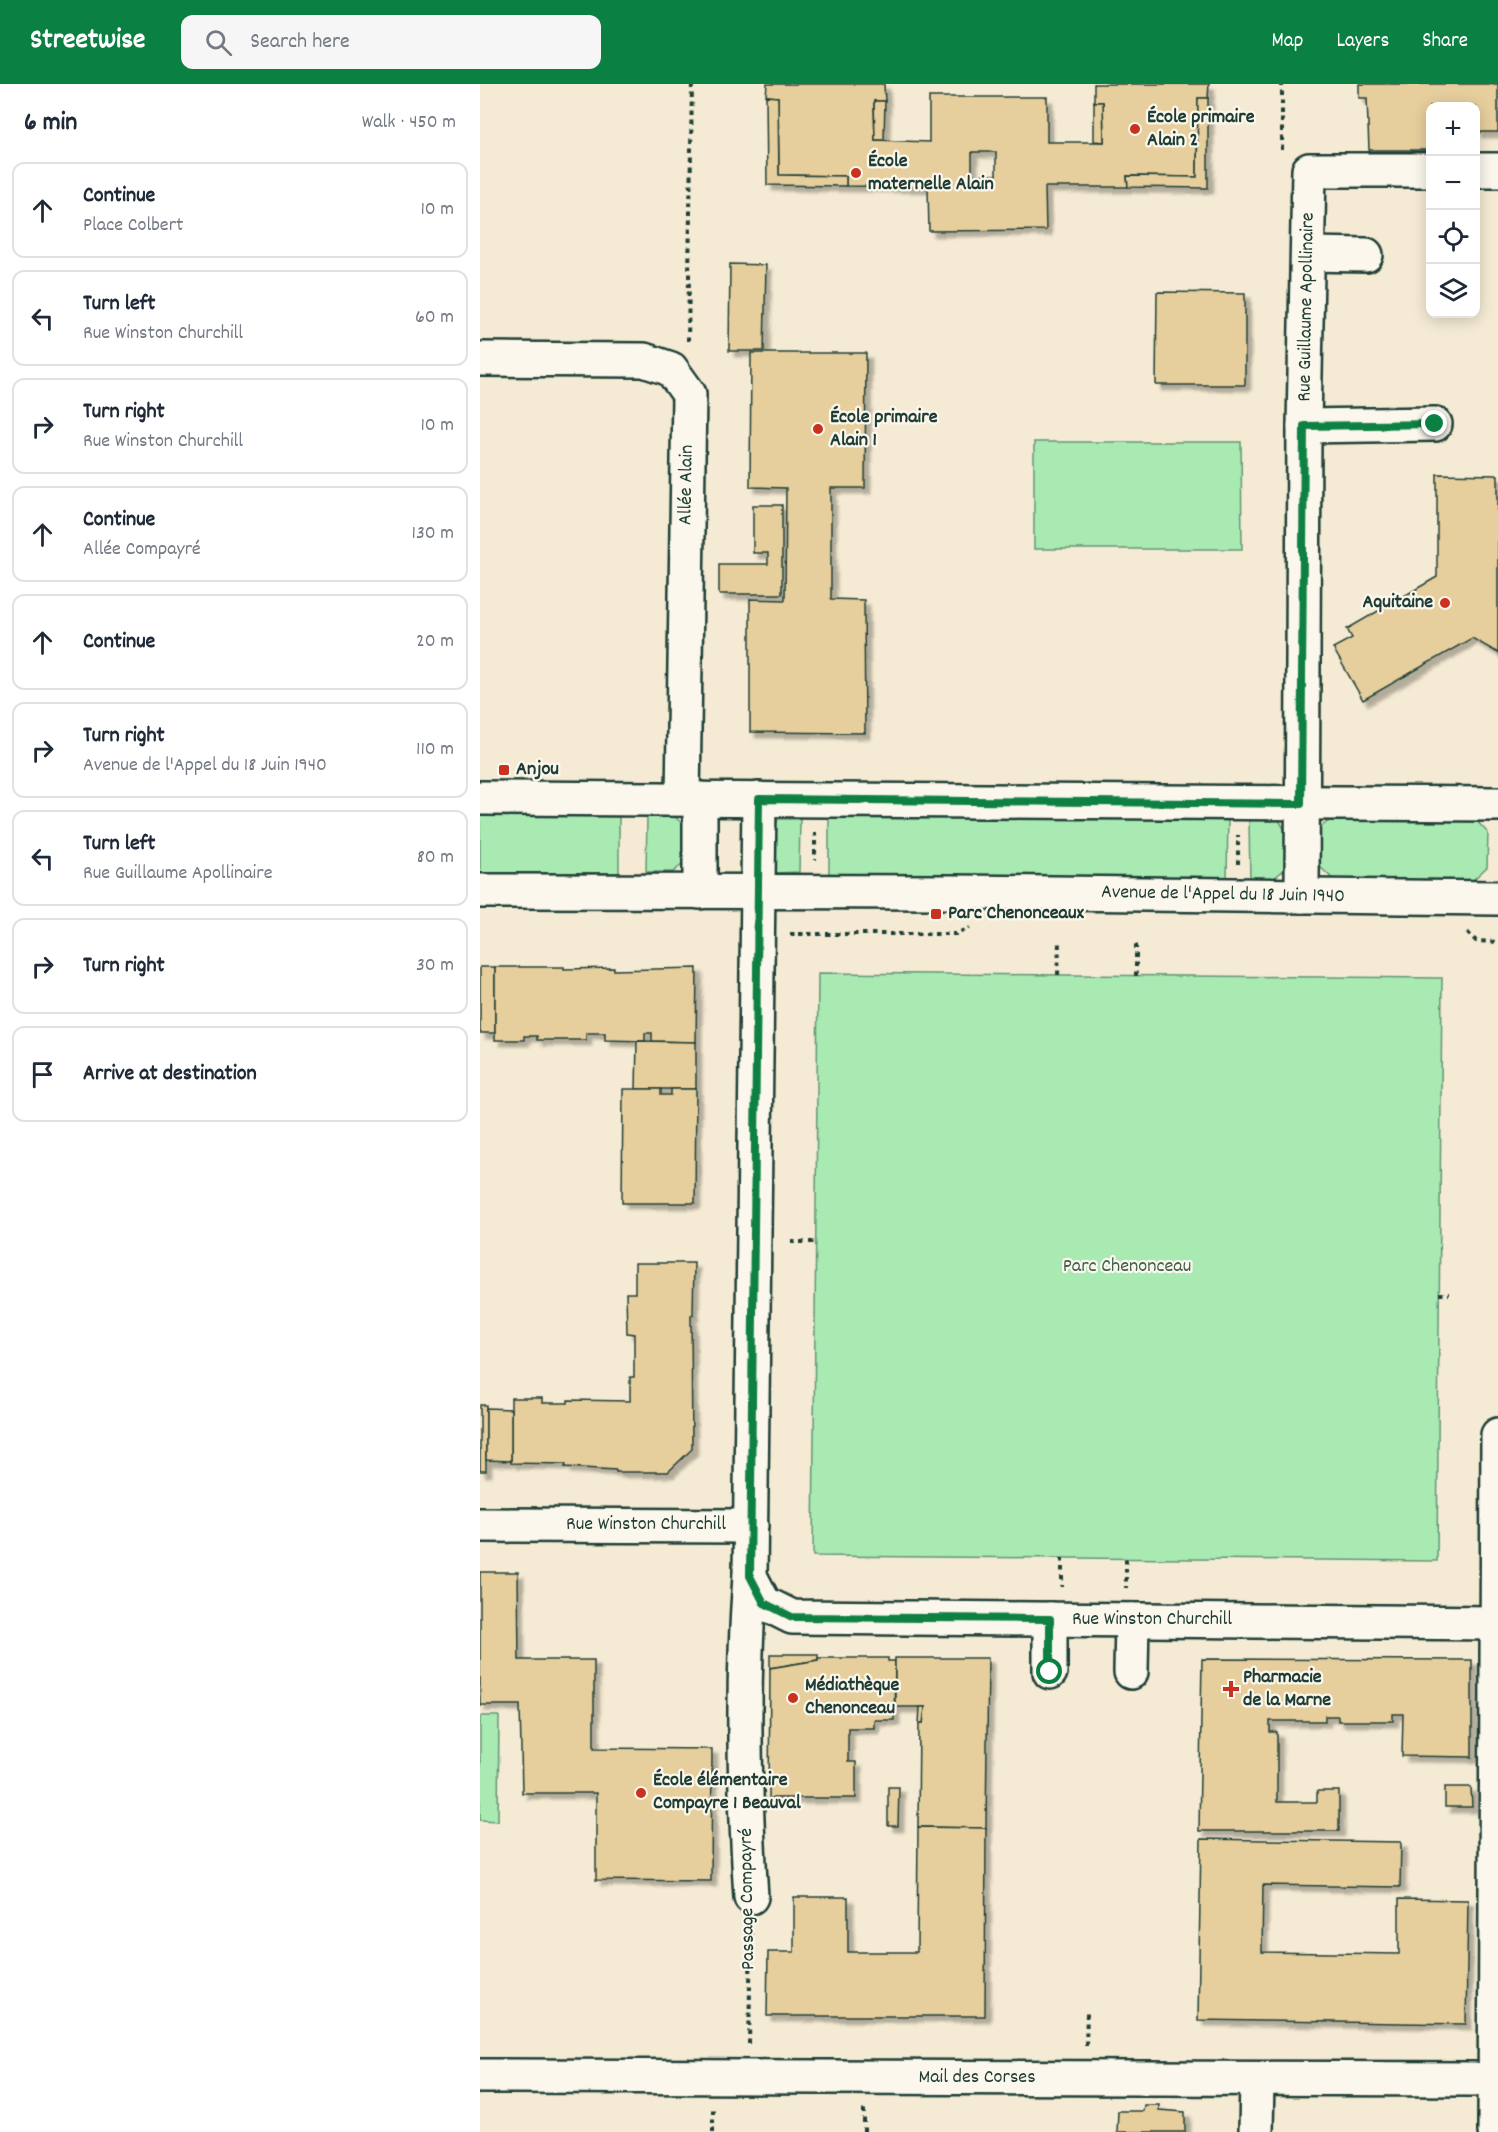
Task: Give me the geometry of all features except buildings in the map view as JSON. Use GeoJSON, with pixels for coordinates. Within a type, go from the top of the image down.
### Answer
{"type":"FeatureCollection","features":[{"type":"Feature","properties":{"kind":"street","name":"Rue Guillaume Apollinaire"},"geometry":{"type":"LineString","coordinates":[[1302,896],[1304,426],[1309,170],[1426,170]]}},
{"type":"Feature","properties":{"kind":"street"},"geometry":{"type":"LineString","coordinates":[[1480,170],[1498,170]]}},
{"type":"Feature","properties":{"kind":"street"},"geometry":{"type":"LineString","coordinates":[[1308,254],[1366,255]]}},
{"type":"Feature","properties":{"kind":"street","name":"Allée Alain"},"geometry":{"type":"LineString","coordinates":[[480,359],[644,360],[671,369],[688,394],[692,798],[700,892]]}},
{"type":"Feature","properties":{"kind":"street"},"geometry":{"type":"LineString","coordinates":[[1304,426],[1435,424]]}},
{"type":"Feature","properties":{"kind":"street"},"geometry":{"type":"LineString","coordinates":[[480,798],[1498,804]]}},
{"type":"Feature","properties":{"kind":"street"},"geometry":{"type":"LineString","coordinates":[[751,1526],[756,892],[759,799]]}},
{"type":"Feature","properties":{"kind":"street","name":"Avenue de l'Appel du 18 Juin 1940"},"geometry":{"type":"LineString","coordinates":[[480,891],[1498,898]]}},
{"type":"Feature","properties":{"kind":"street"},"geometry":{"type":"LineString","coordinates":[[1495,2132],[1498,1435]]}},
{"type":"Feature","properties":{"kind":"street","name":"Rue Winston Churchill"},"geometry":{"type":"LineString","coordinates":[[480,1525],[751,1526],[750,1576],[764,1603],[792,1617],[1050,1619],[1129,1604],[1497,1623]]}},
{"type":"Feature","properties":{"kind":"street","name":"Passage Compayré"},"geometry":{"type":"LineString","coordinates":[[750,1576],[746,1630],[744,1788],[751,1897]]}},
{"type":"Feature","properties":{"kind":"street"},"geometry":{"type":"LineString","coordinates":[[1129,1604],[1131,1672]]}},
{"type":"Feature","properties":{"kind":"street"},"geometry":{"type":"LineString","coordinates":[[1050,1619],[1050,1672]]}},
{"type":"Feature","properties":{"kind":"street","name":"Mail des Corses"},"geometry":{"type":"LineString","coordinates":[[480,2076],[1474,2079]]}},
{"type":"Feature","properties":{"kind":"street"},"geometry":{"type":"LineString","coordinates":[[1256,2132],[1257,2079]]}},
{"type":"Feature","properties":{"kind":"path"},"geometry":{"type":"LineString","coordinates":[[688,348],[692,84]]}},
{"type":"Feature","properties":{"kind":"path"},"geometry":{"type":"LineString","coordinates":[[1238,826],[1238,867]]}},
{"type":"Feature","properties":{"kind":"path"},"geometry":{"type":"LineString","coordinates":[[1058,975],[1059,940]]}},
{"type":"Feature","properties":{"kind":"path"},"geometry":{"type":"LineString","coordinates":[[1136,942],[1136,976]]}},
{"type":"Feature","properties":{"kind":"path"},"geometry":{"type":"LineString","coordinates":[[1482,942],[1498,942]]}},
{"type":"Feature","properties":{"kind":"path"},"geometry":{"type":"LineString","coordinates":[[791,1242],[815,1242]]}},
{"type":"Feature","properties":{"kind":"path"},"geometry":{"type":"LineString","coordinates":[[1439,1294],[1449,1294]]}},
{"type":"Feature","properties":{"kind":"path"},"geometry":{"type":"LineString","coordinates":[[1062,1558],[1062,1588]]}},
{"type":"Feature","properties":{"kind":"path"},"geometry":{"type":"LineString","coordinates":[[1126,1559],[1129,1604]]}},
{"type":"Feature","properties":{"kind":"path","name":"Passage Compayré"},"geometry":{"type":"LineString","coordinates":[[749,2078],[751,1897]]}},
{"type":"Feature","properties":{"kind":"green space"},"geometry":{"type":"Polygon","coordinates":[[[1034,442],[1241,442],[1242,549],[1034,549],[1034,442]]]}},
{"type":"Feature","properties":{"kind":"green space"},"geometry":{"type":"Polygon","coordinates":[[[480,813],[619,813],[619,873],[480,873],[480,813]]]}},
{"type":"Feature","properties":{"kind":"green space"},"geometry":{"type":"Polygon","coordinates":[[[829,813],[1228,816],[1227,878],[829,874],[829,813]]]}},
{"type":"Feature","properties":{"kind":"green space"},"geometry":{"type":"Polygon","coordinates":[[[647,817],[675,817],[684,825],[683,864],[673,872],[646,872],[647,817]]]}},
{"type":"Feature","properties":{"kind":"green space"},"geometry":{"type":"Polygon","coordinates":[[[1474,818],[1488,833],[1487,867],[1473,880],[1334,880],[1319,866],[1319,828],[1332,819],[1474,818]]]}},
{"type":"Feature","properties":{"kind":"green space"},"geometry":{"type":"Polygon","coordinates":[[[778,819],[800,819],[799,872],[775,873],[772,845],[778,819]]]}},
{"type":"Feature","properties":{"kind":"green space"},"geometry":{"type":"Polygon","coordinates":[[[1249,820],[1279,820],[1286,832],[1286,868],[1273,879],[1250,880],[1249,820]]]}},
{"type":"Feature","properties":{"kind":"green space","name":"Parc Chenonceau"},"geometry":{"type":"Polygon","coordinates":[[[818,973],[1442,978],[1437,1561],[813,1556],[818,973]]]}},
{"type":"Feature","properties":{"kind":"green space"},"geometry":{"type":"Polygon","coordinates":[[[480,1716],[499,1716],[498,1821],[480,1820],[480,1716]]]}},
{"type":"Feature","properties":{"kind":"place","name":"École primaire Alain 2"},"geometry":{"type":"Point","coordinates":[1135,129]}},
{"type":"Feature","properties":{"kind":"place","name":"École maternelle Alain"},"geometry":{"type":"Point","coordinates":[856,173]}},
{"type":"Feature","properties":{"kind":"place","name":"École primaire Alain 1"},"geometry":{"type":"Point","coordinates":[818,429]}},
{"type":"Feature","properties":{"kind":"place","name":"Aquitaine"},"geometry":{"type":"Point","coordinates":[1445,603]}},
{"type":"Feature","properties":{"kind":"place","name":"Anjou"},"geometry":{"type":"Point","coordinates":[504,770]}},
{"type":"Feature","properties":{"kind":"place","name":"Parc Chenonceaux"},"geometry":{"type":"Point","coordinates":[936,914]}},
{"type":"Feature","properties":{"kind":"place","name":"Pharmacie de la Marne"},"geometry":{"type":"Point","coordinates":[1231,1689]}},
{"type":"Feature","properties":{"kind":"place","name":"Médiathèque Chenonceau"},"geometry":{"type":"Point","coordinates":[793,1698]}},
{"type":"Feature","properties":{"kind":"place","name":"École élémentaire Compayre 1 Beauval"},"geometry":{"type":"Point","coordinates":[641,1793]}},
{"type":"Feature","properties":{"kind":"route"},"geometry":{"type":"LineString","coordinates":[[1050,1672],[1050,1619],[792,1617],[764,1603],[750,1576],[755,1242],[756,892],[759,799],[1301,804],[1304,426],[1435,424]]}}]}
